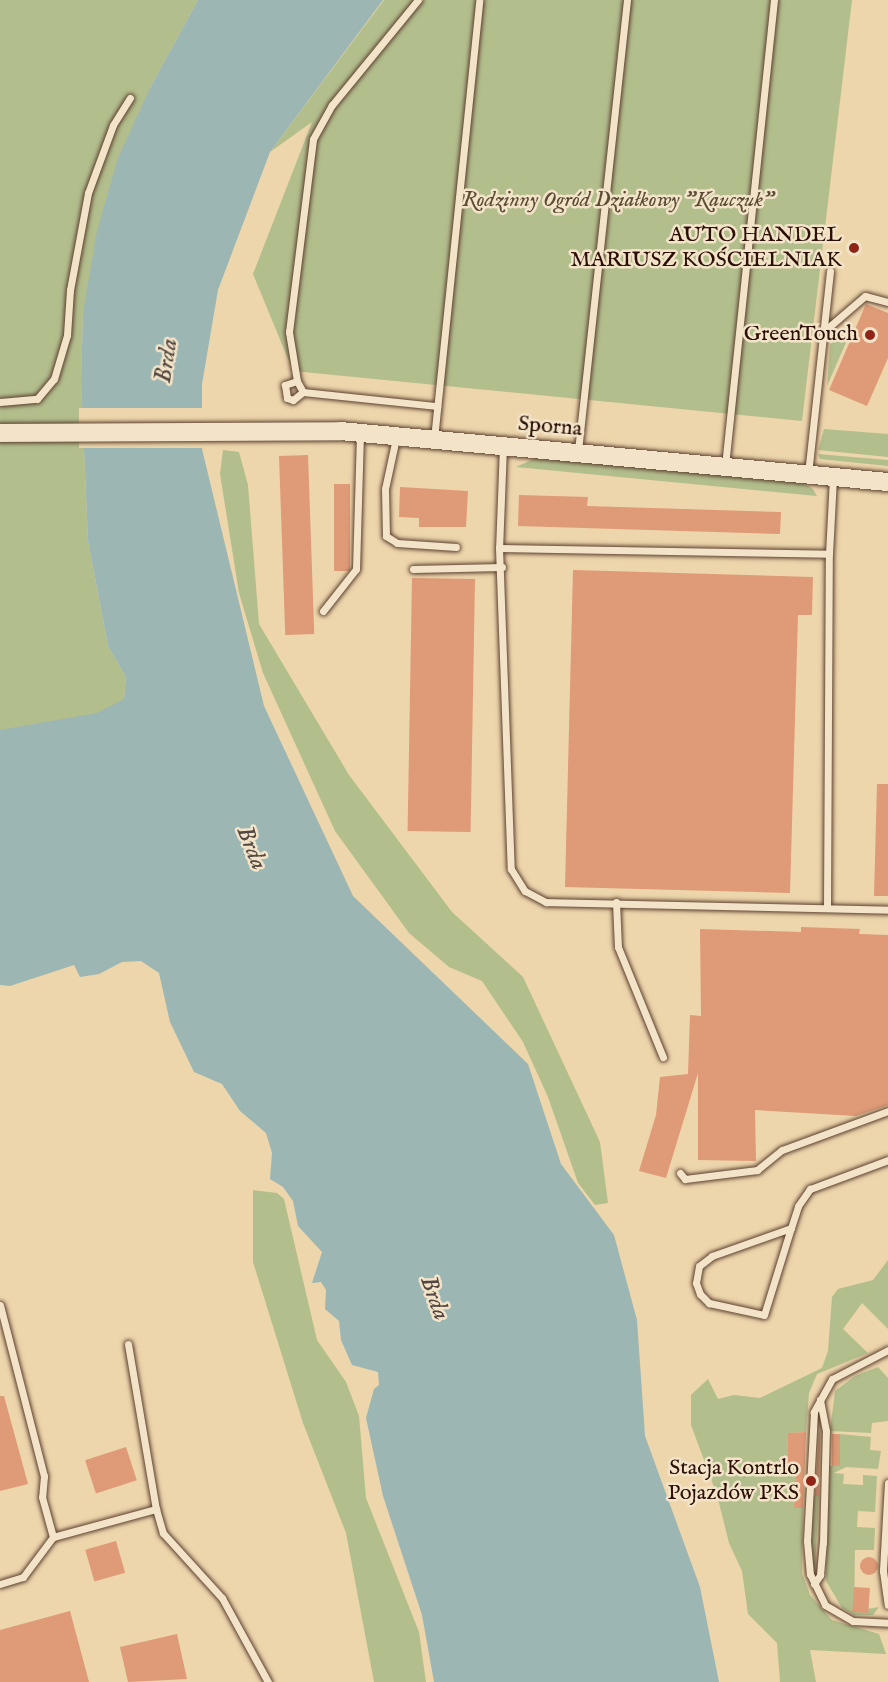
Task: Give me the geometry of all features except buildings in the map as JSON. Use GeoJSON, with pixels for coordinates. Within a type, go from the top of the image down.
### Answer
{"type":"FeatureCollection","features":[{"type":"Feature","properties":{"kind":"street","name":"Sporna"},"geometry":{"type":"LineString","coordinates":[[0,433],[208,430],[361,433],[888,482]]}},
{"type":"Feature","properties":{"kind":"lane"},"geometry":{"type":"LineString","coordinates":[[303,392],[297,381],[289,332],[313,139],[332,105],[418,0]]}},
{"type":"Feature","properties":{"kind":"lane"},"geometry":{"type":"LineString","coordinates":[[434,439],[479,0]]}},
{"type":"Feature","properties":{"kind":"lane"},"geometry":{"type":"LineString","coordinates":[[578,453],[627,0]]}},
{"type":"Feature","properties":{"kind":"lane"},"geometry":{"type":"LineString","coordinates":[[725,467],[774,0]]}},
{"type":"Feature","properties":{"kind":"lane"},"geometry":{"type":"LineString","coordinates":[[0,402],[37,399],[54,379],[67,335],[70,290],[88,193],[113,125],[130,98]]}},
{"type":"Feature","properties":{"kind":"lane"},"geometry":{"type":"LineString","coordinates":[[808,474],[830,271]]}},
{"type":"Feature","properties":{"kind":"lane"},"geometry":{"type":"LineString","coordinates":[[823,332],[865,296],[888,302]]}},
{"type":"Feature","properties":{"kind":"lane"},"geometry":{"type":"LineString","coordinates":[[297,381],[285,385],[287,398],[299,398],[303,392]]}},
{"type":"Feature","properties":{"kind":"lane"},"geometry":{"type":"LineString","coordinates":[[303,392],[437,406]]}},
{"type":"Feature","properties":{"kind":"lane"},"geometry":{"type":"LineString","coordinates":[[323,610],[356,569],[361,433]]}},
{"type":"Feature","properties":{"kind":"lane"},"geometry":{"type":"LineString","coordinates":[[397,436],[384,489],[386,536],[398,543],[456,547]]}},
{"type":"Feature","properties":{"kind":"lane"},"geometry":{"type":"LineString","coordinates":[[503,446],[499,548],[502,567],[511,869],[525,891],[546,902],[888,910]]}},
{"type":"Feature","properties":{"kind":"lane"},"geometry":{"type":"LineString","coordinates":[[826,908],[829,554],[833,476]]}},
{"type":"Feature","properties":{"kind":"lane"},"geometry":{"type":"LineString","coordinates":[[499,548],[829,554]]}},
{"type":"Feature","properties":{"kind":"lane"},"geometry":{"type":"LineString","coordinates":[[413,569],[502,567]]}},
{"type":"Feature","properties":{"kind":"lane"},"geometry":{"type":"LineString","coordinates":[[616,902],[618,947],[663,1057]]}},
{"type":"Feature","properties":{"kind":"lane"},"geometry":{"type":"LineString","coordinates":[[680,1173],[685,1179],[757,1170],[782,1150],[888,1111]]}},
{"type":"Feature","properties":{"kind":"lane"},"geometry":{"type":"LineString","coordinates":[[791,1228],[712,1256],[699,1266],[696,1283],[700,1294],[709,1303],[764,1315],[798,1206],[810,1189],[888,1160]]}},
{"type":"Feature","properties":{"kind":"lane"},"geometry":{"type":"LineString","coordinates":[[0,1305],[44,1476],[42,1497],[53,1537]]}},
{"type":"Feature","properties":{"kind":"lane"},"geometry":{"type":"LineString","coordinates":[[128,1344],[156,1509],[163,1533],[222,1598],[268,1682]]}},
{"type":"Feature","properties":{"kind":"lane"},"geometry":{"type":"LineString","coordinates":[[888,1350],[838,1374],[820,1400],[811,1421],[807,1541],[807,1561],[814,1584],[825,1605],[842,1617],[888,1623]]}},
{"type":"Feature","properties":{"kind":"lane"},"geometry":{"type":"LineString","coordinates":[[814,1584],[822,1562],[823,1532],[826,1431],[820,1400]]}},
{"type":"Feature","properties":{"kind":"lane"},"geometry":{"type":"LineString","coordinates":[[888,1483],[883,1559],[888,1605]]}},
{"type":"Feature","properties":{"kind":"lane"},"geometry":{"type":"LineString","coordinates":[[0,1584],[24,1577],[53,1537],[156,1509]]}},
{"type":"Feature","properties":{"kind":"green space"},"geometry":{"type":"Polygon","coordinates":[[[0,0],[198,0],[151,86],[83,313],[81,380],[88,541],[108,646],[126,677],[124,699],[0,805],[0,0]]]}},
{"type":"Feature","properties":{"kind":"green space","name":"Rodzinny Ogród Działkowy \"Kauczuk\""},"geometry":{"type":"Polygon","coordinates":[[[384,0],[852,0],[802,421],[293,371],[253,274],[312,122],[270,152],[384,0]]]}},
{"type":"Feature","properties":{"kind":"green space"},"geometry":{"type":"Polygon","coordinates":[[[840,331],[851,331],[827,386],[830,345],[840,331]]]}},
{"type":"Feature","properties":{"kind":"green space"},"geometry":{"type":"Polygon","coordinates":[[[824,429],[888,434],[888,457],[818,450],[824,429]]]}},
{"type":"Feature","properties":{"kind":"green space"},"geometry":{"type":"Polygon","coordinates":[[[223,450],[239,452],[248,485],[259,624],[349,775],[452,912],[523,977],[600,1142],[608,1203],[595,1205],[578,1183],[548,1097],[523,1042],[482,981],[449,967],[409,933],[335,831],[263,673],[239,593],[220,474],[223,450]]]}},
{"type":"Feature","properties":{"kind":"green space"},"geometry":{"type":"Polygon","coordinates":[[[818,454],[888,460],[888,466],[820,459],[818,454]]]}},
{"type":"Feature","properties":{"kind":"green space"},"geometry":{"type":"Polygon","coordinates":[[[536,458],[803,483],[813,489],[817,496],[516,467],[536,458]]]}},
{"type":"Feature","properties":{"kind":"green space"},"geometry":{"type":"Polygon","coordinates":[[[253,1190],[277,1193],[284,1199],[317,1340],[346,1382],[359,1416],[366,1498],[419,1632],[426,1682],[374,1682],[346,1533],[303,1423],[253,1262],[253,1190]]]}},
{"type":"Feature","properties":{"kind":"green space"},"geometry":{"type":"Polygon","coordinates":[[[888,1260],[888,1329],[862,1303],[843,1329],[868,1353],[817,1374],[809,1393],[806,1432],[788,1433],[787,1464],[796,1464],[794,1508],[803,1508],[802,1573],[810,1595],[832,1620],[879,1634],[886,1654],[810,1650],[816,1682],[780,1682],[777,1643],[748,1614],[742,1571],[729,1543],[717,1495],[691,1425],[691,1395],[708,1379],[718,1399],[734,1395],[760,1398],[822,1368],[828,1351],[832,1297],[838,1289],[873,1280],[888,1260]]]}},
{"type":"Feature","properties":{"kind":"green space"},"geometry":{"type":"Polygon","coordinates":[[[878,1367],[888,1378],[888,1421],[872,1423],[871,1433],[830,1431],[835,1391],[855,1376],[878,1367]]]}},
{"type":"Feature","properties":{"kind":"green space"},"geometry":{"type":"Polygon","coordinates":[[[840,1434],[871,1437],[870,1450],[881,1451],[878,1469],[846,1467],[834,1473],[844,1474],[843,1484],[863,1485],[863,1475],[877,1476],[875,1512],[858,1511],[857,1527],[875,1528],[874,1550],[855,1550],[854,1611],[879,1607],[873,1615],[854,1615],[842,1608],[826,1581],[828,1466],[839,1466],[840,1434]]]}},
{"type":"Feature","properties":{"kind":"green space"},"geometry":{"type":"Polygon","coordinates":[[[811,1496],[819,1496],[815,1568],[811,1558],[811,1496]]]}},
{"type":"Feature","properties":{"kind":"water","name":"Brda"},"geometry":{"type":"Polygon","coordinates":[[[198,0],[383,0],[270,152],[218,290],[202,384],[202,449],[264,706],[353,896],[528,1064],[561,1164],[614,1235],[637,1320],[645,1436],[700,1587],[719,1682],[434,1682],[422,1615],[383,1496],[366,1418],[374,1389],[379,1385],[378,1372],[352,1365],[341,1340],[339,1321],[325,1309],[326,1290],[321,1282],[312,1283],[322,1252],[298,1226],[293,1201],[283,1187],[270,1179],[272,1153],[266,1133],[240,1111],[222,1084],[194,1072],[170,1022],[159,973],[141,961],[122,962],[99,974],[80,977],[74,965],[10,986],[0,985],[0,730],[97,713],[124,699],[126,677],[108,646],[88,541],[81,380],[83,313],[97,231],[118,158],[151,86],[198,0]]]}},
{"type":"Feature","properties":{"kind":"pier"},"geometry":{"type":"Polygon","coordinates":[[[79,408],[205,408],[205,448],[79,448],[79,408]]]}},
{"type":"Feature","properties":{"kind":"place","name":"AUTO HANDEL MARIUSZ KOŚCIELNIAK"},"geometry":{"type":"Point","coordinates":[854,248]}},
{"type":"Feature","properties":{"kind":"place","name":"GreenTouch"},"geometry":{"type":"Point","coordinates":[870,335]}},
{"type":"Feature","properties":{"kind":"place","name":"Stacja Kontrlo Pojazdów PKS"},"geometry":{"type":"Point","coordinates":[811,1481]}}]}
